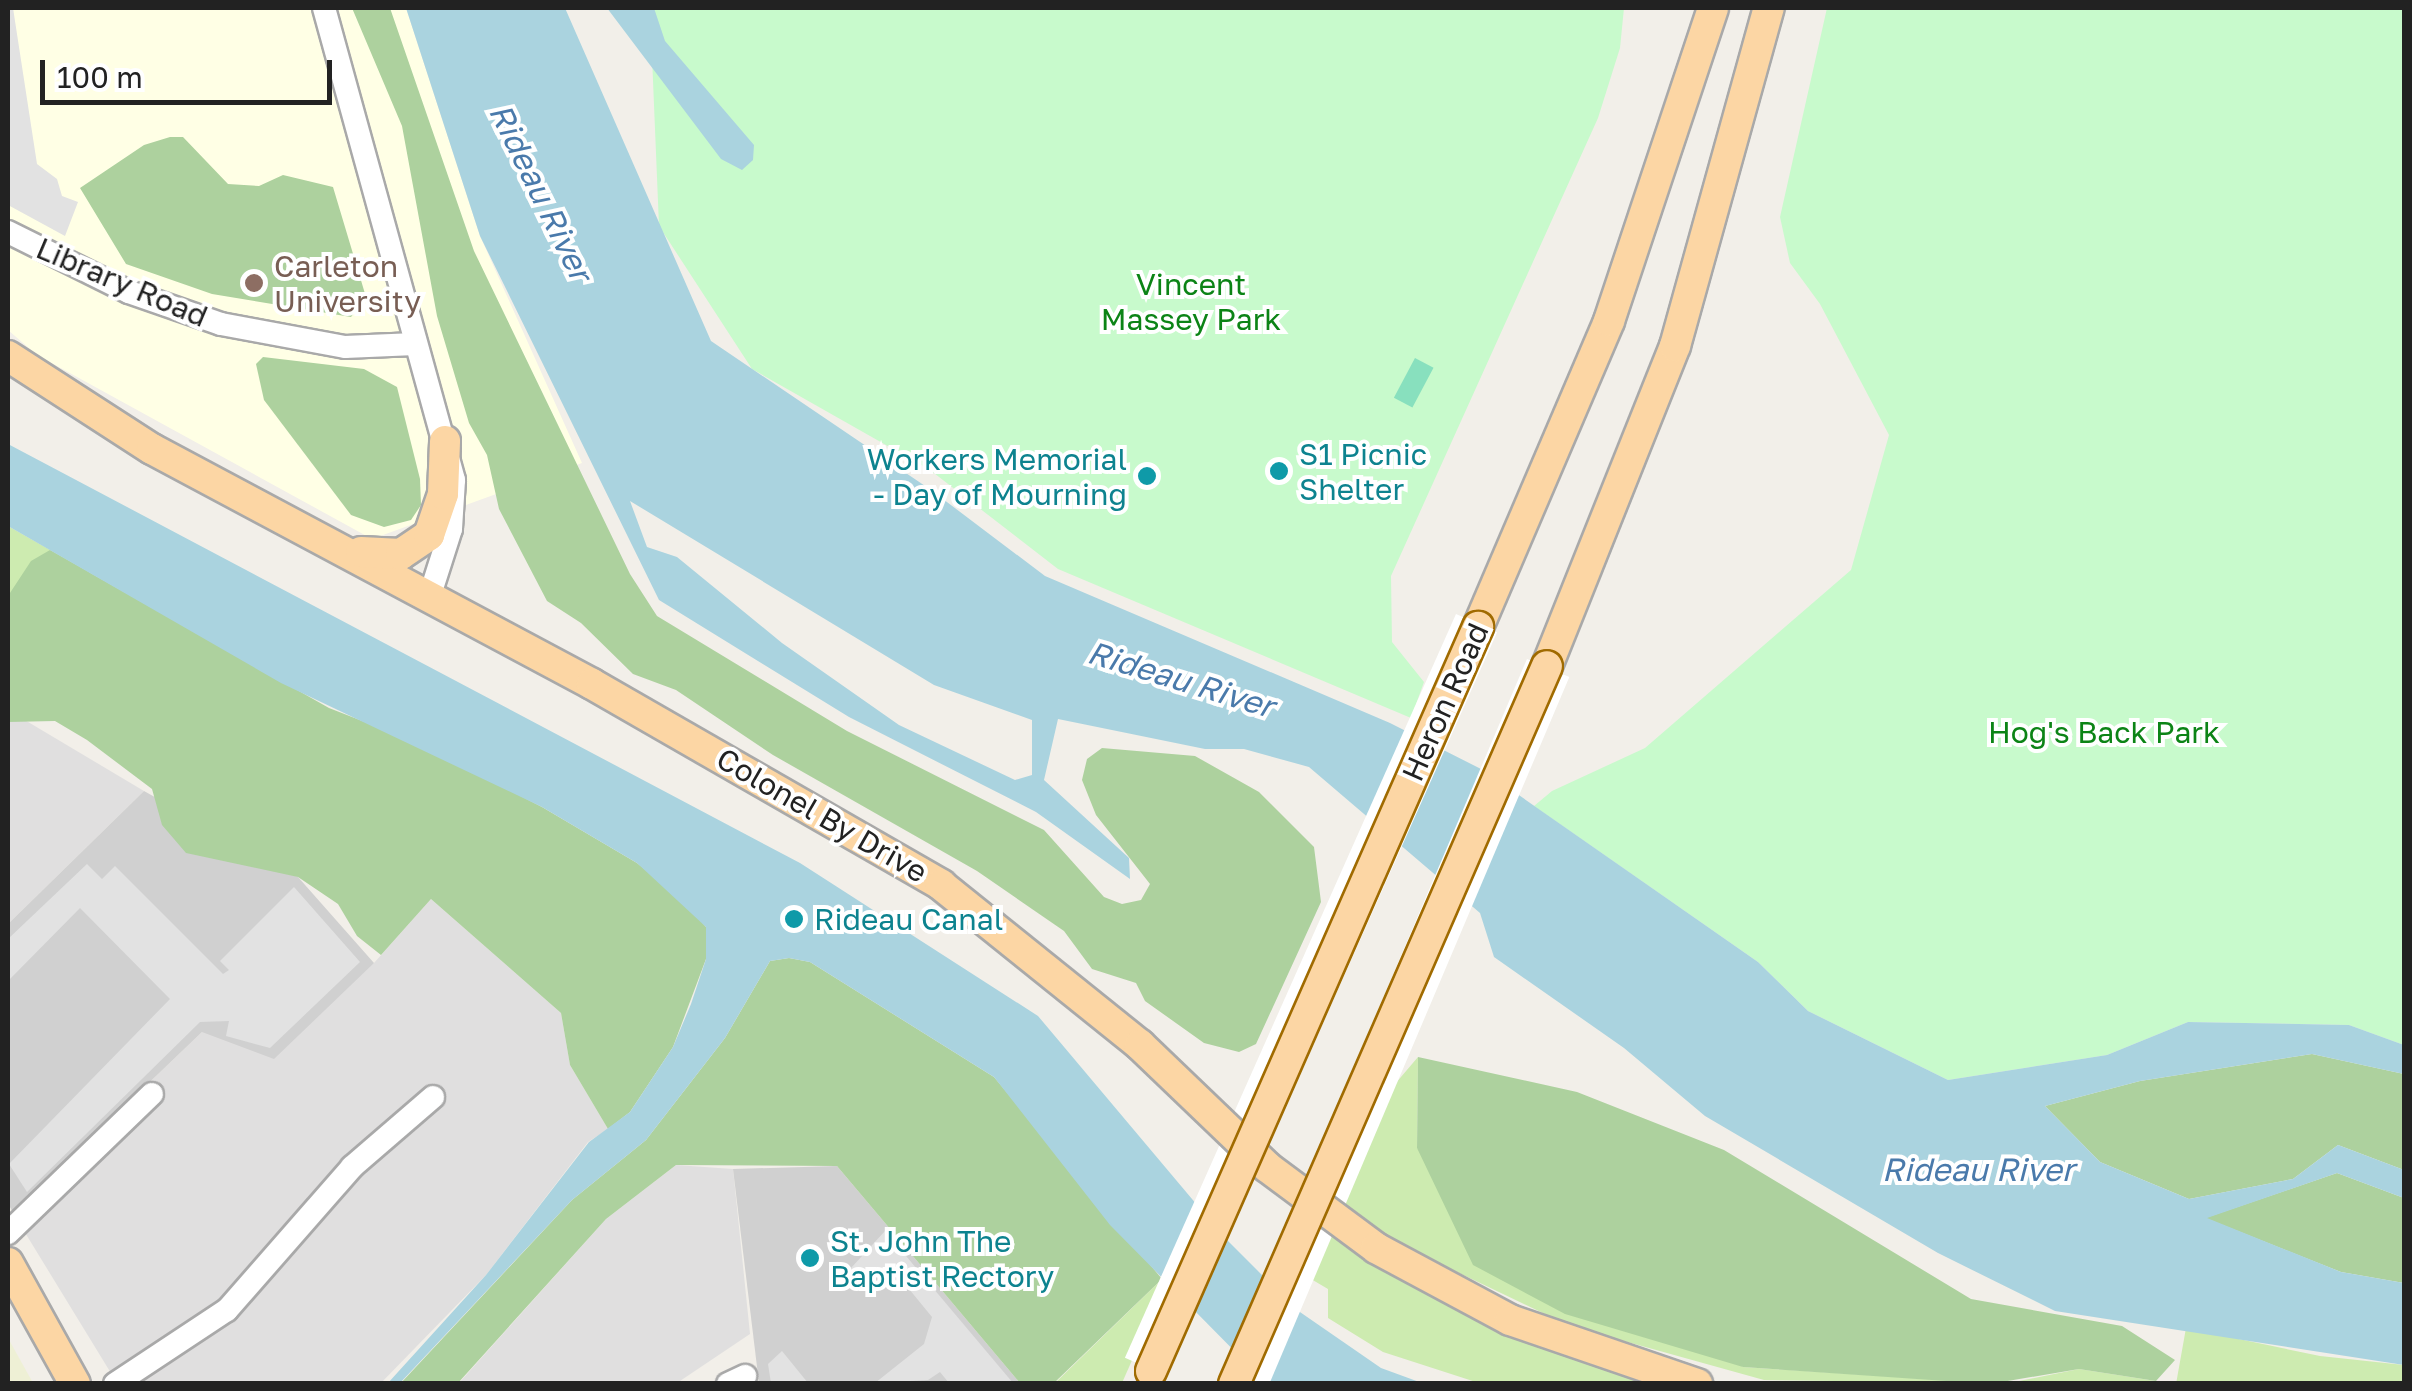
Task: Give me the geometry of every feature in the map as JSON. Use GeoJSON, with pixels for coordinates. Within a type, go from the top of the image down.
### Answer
{"type":"FeatureCollection","features":[{"type":"Feature","properties":{"kind":"main road","name":"Heron Road"},"geometry":{"type":"LineString","coordinates":[[1149,1377],[1609,320],[1713,8]]}},
{"type":"Feature","properties":{"kind":"main road"},"geometry":{"type":"LineString","coordinates":[[1234,1384],[1547,666],[1675,346],[1769,8]]}},
{"type":"Feature","properties":{"kind":"main road","name":"Colonel By Drive"},"geometry":{"type":"LineString","coordinates":[[8,356],[152,450],[430,594],[941,885],[1140,1045],[1267,1167],[1376,1248],[1510,1320],[1697,1384]]}},
{"type":"Feature","properties":{"kind":"main road"},"geometry":{"type":"LineString","coordinates":[[322,538],[388,556],[422,543],[440,512],[445,440]]}},
{"type":"Feature","properties":{"kind":"main road"},"geometry":{"type":"LineString","coordinates":[[8,1263],[75,1384]]}},
{"type":"Feature","properties":{"kind":"street"},"geometry":{"type":"LineString","coordinates":[[324,8],[445,440],[455,510],[430,594]]}},
{"type":"Feature","properties":{"kind":"street","name":"Library Road"},"geometry":{"type":"LineString","coordinates":[[8,232],[129,292],[221,324],[345,346],[415,344]]}},
{"type":"Feature","properties":{"kind":"street"},"geometry":{"type":"LineString","coordinates":[[8,1233],[152,1094]]}},
{"type":"Feature","properties":{"kind":"street"},"geometry":{"type":"LineString","coordinates":[[115,1384],[227,1310],[352,1166],[433,1097]]}},
{"type":"Feature","properties":{"kind":"shaded area","name":"Carleton University"},"geometry":{"type":"Polygon","coordinates":[[[8,8],[406,8],[480,236],[582,463],[372,539],[37,355],[8,330],[8,8]]]}},
{"type":"Feature","properties":{"kind":"shaded area"},"geometry":{"type":"Polygon","coordinates":[[[8,8],[13,8],[37,164],[57,179],[62,196],[78,202],[65,236],[8,205],[8,8]]]}},
{"type":"Feature","properties":{"kind":"shaded area"},"geometry":{"type":"Polygon","coordinates":[[[8,710],[144,791],[8,924],[8,710]]]}},
{"type":"Feature","properties":{"kind":"shaded area"},"geometry":{"type":"Polygon","coordinates":[[[144,791],[298,877],[374,963],[274,1059],[202,1032],[13,1213],[8,1203],[8,924],[144,791]]]}},
{"type":"Feature","properties":{"kind":"shaded area"},"geometry":{"type":"Polygon","coordinates":[[[87,864],[102,879],[115,866],[223,974],[229,970],[220,961],[294,887],[360,962],[270,1048],[226,1036],[229,1021],[200,1022],[27,1192],[9,1164],[170,999],[80,908],[8,981],[8,939],[87,864]]]}},
{"type":"Feature","properties":{"kind":"shaded area"},"geometry":{"type":"Polygon","coordinates":[[[431,899],[561,1013],[570,1065],[608,1129],[588,1142],[486,1275],[381,1383],[117,1383],[13,1213],[202,1032],[374,963],[431,899]]]}},
{"type":"Feature","properties":{"kind":"shaded area"},"geometry":{"type":"Polygon","coordinates":[[[676,1165],[733,1169],[750,1334],[677,1383],[458,1384],[606,1219],[676,1165]]]}},
{"type":"Feature","properties":{"kind":"shaded area"},"geometry":{"type":"Polygon","coordinates":[[[837,1166],[1020,1383],[759,1383],[733,1169],[837,1166]]]}},
{"type":"Feature","properties":{"kind":"shaded area"},"geometry":{"type":"Polygon","coordinates":[[[885,1231],[1013,1383],[949,1383],[940,1372],[928,1380],[875,1383],[924,1344],[932,1317],[891,1267],[864,1283],[851,1268],[885,1231]]]}},
{"type":"Feature","properties":{"kind":"shaded area"},"geometry":{"type":"Polygon","coordinates":[[[8,1338],[33,1383],[8,1383],[8,1338]]]}},
{"type":"Feature","properties":{"kind":"shaded area"},"geometry":{"type":"Polygon","coordinates":[[[782,1351],[808,1383],[771,1383],[768,1364],[782,1351]]]}},
{"type":"Feature","properties":{"kind":"green space"},"geometry":{"type":"Polygon","coordinates":[[[352,8],[390,8],[474,251],[630,574],[657,616],[847,731],[1044,830],[1104,897],[1122,904],[1141,900],[1150,884],[1096,815],[1082,780],[1087,759],[1102,748],[1195,756],[1259,792],[1314,847],[1321,902],[1256,1044],[1239,1052],[1204,1043],[1145,1001],[1136,983],[1092,969],[1064,931],[977,871],[773,755],[676,690],[633,674],[581,623],[547,601],[499,509],[487,455],[469,423],[437,316],[402,126],[352,8]]]}},
{"type":"Feature","properties":{"kind":"green space","name":"Vincent Massey Park"},"geometry":{"type":"Polygon","coordinates":[[[650,8],[1624,8],[1620,48],[1598,118],[1391,576],[1392,642],[1424,682],[1411,718],[1058,569],[930,470],[752,369],[659,226],[650,8]]]}},
{"type":"Feature","properties":{"kind":"green space","name":"Hog's Back Park"},"geometry":{"type":"Polygon","coordinates":[[[1827,8],[2404,8],[2404,1045],[2349,1025],[2188,1022],[2107,1055],[1948,1080],[1808,1011],[1758,962],[1534,806],[1552,791],[1645,748],[1851,570],[1889,435],[1820,304],[1790,263],[1780,217],[1827,8]]]}},
{"type":"Feature","properties":{"kind":"green space"},"geometry":{"type":"Polygon","coordinates":[[[183,137],[228,184],[259,186],[283,175],[333,187],[366,297],[351,317],[212,294],[126,264],[80,188],[144,145],[183,137]]]}},
{"type":"Feature","properties":{"kind":"green space"},"geometry":{"type":"Polygon","coordinates":[[[263,357],[364,369],[397,387],[420,479],[421,505],[411,520],[384,527],[351,515],[264,400],[256,364],[263,357]]]}},
{"type":"Feature","properties":{"kind":"green space"},"geometry":{"type":"Polygon","coordinates":[[[1415,358],[1434,368],[1412,408],[1394,398],[1415,358]]]}},
{"type":"Feature","properties":{"kind":"green space"},"geometry":{"type":"Polygon","coordinates":[[[8,526],[89,572],[8,652],[8,526]]]}},
{"type":"Feature","properties":{"kind":"green space"},"geometry":{"type":"Polygon","coordinates":[[[50,550],[329,708],[411,740],[542,807],[637,863],[685,902],[706,927],[706,959],[673,1047],[630,1112],[608,1129],[570,1065],[561,1013],[431,899],[381,955],[357,936],[338,904],[298,877],[186,853],[162,825],[152,789],[87,740],[55,721],[8,722],[8,596],[31,561],[50,550]]]}},
{"type":"Feature","properties":{"kind":"green space"},"geometry":{"type":"Polygon","coordinates":[[[789,958],[810,962],[994,1077],[1162,1279],[1054,1383],[1020,1383],[837,1166],[676,1165],[606,1219],[458,1383],[400,1384],[572,1200],[646,1140],[725,1038],[770,961],[789,958]]]}},
{"type":"Feature","properties":{"kind":"green space"},"geometry":{"type":"Polygon","coordinates":[[[2312,1054],[2404,1074],[2404,1170],[2338,1145],[2293,1179],[2189,1199],[2100,1162],[2045,1106],[2140,1081],[2312,1054]]]}},
{"type":"Feature","properties":{"kind":"green space"},"geometry":{"type":"Polygon","coordinates":[[[1418,1057],[1417,1148],[1743,1367],[1990,1383],[1764,1380],[1570,1326],[1409,1249],[1342,1207],[1395,1084],[1418,1057]]]}},
{"type":"Feature","properties":{"kind":"green space"},"geometry":{"type":"Polygon","coordinates":[[[1418,1057],[1577,1092],[1724,1150],[1971,1299],[2122,1326],[2175,1360],[2156,1381],[2079,1369],[1990,1384],[1743,1367],[1565,1314],[1473,1265],[1417,1148],[1418,1057]]]}},
{"type":"Feature","properties":{"kind":"green space"},"geometry":{"type":"Polygon","coordinates":[[[2337,1173],[2404,1198],[2404,1283],[2341,1272],[2205,1218],[2337,1173]]]}},
{"type":"Feature","properties":{"kind":"green space"},"geometry":{"type":"Polygon","coordinates":[[[1330,1235],[1474,1319],[1649,1383],[1482,1384],[1383,1352],[1328,1318],[1328,1289],[1311,1279],[1330,1235]]]}},
{"type":"Feature","properties":{"kind":"green space"},"geometry":{"type":"Polygon","coordinates":[[[1162,1279],[1166,1283],[1122,1383],[1054,1384],[1162,1279]]]}},
{"type":"Feature","properties":{"kind":"green space"},"geometry":{"type":"Polygon","coordinates":[[[2186,1328],[2320,1356],[2404,1365],[2404,1383],[2176,1384],[2186,1328]]]}},
{"type":"Feature","properties":{"kind":"green space"},"geometry":{"type":"Polygon","coordinates":[[[2079,1369],[2156,1381],[2162,1383],[2004,1384],[2079,1369]]]}},
{"type":"Feature","properties":{"kind":"water","name":"Rideau River"},"geometry":{"type":"Polygon","coordinates":[[[406,8],[565,8],[711,341],[931,490],[1045,576],[1390,723],[1483,770],[1758,962],[1808,1011],[1948,1080],[2107,1055],[2188,1022],[2349,1025],[2404,1045],[2404,1074],[2312,1054],[2140,1081],[2045,1106],[2100,1162],[2189,1199],[2293,1179],[2338,1145],[2404,1170],[2404,1198],[2337,1173],[2207,1218],[2341,1272],[2404,1283],[2404,1365],[2055,1311],[1938,1253],[1705,1116],[1624,1048],[1494,957],[1480,913],[1309,767],[1244,749],[1205,749],[1058,719],[1044,780],[1129,858],[1130,879],[1036,812],[849,717],[659,600],[480,236],[406,8]],[[630,501],[647,547],[677,557],[782,643],[899,725],[1015,780],[1032,775],[1032,720],[934,685],[630,501]]]}},
{"type":"Feature","properties":{"kind":"water"},"geometry":{"type":"Polygon","coordinates":[[[607,8],[654,8],[665,41],[754,145],[753,160],[742,170],[721,159],[607,8]]]}},
{"type":"Feature","properties":{"kind":"water","name":"Rideau Canal"},"geometry":{"type":"Polygon","coordinates":[[[8,444],[800,863],[1038,1016],[1224,1237],[1297,1310],[1381,1368],[1422,1383],[1266,1383],[1110,1225],[994,1077],[810,962],[789,958],[770,961],[725,1038],[646,1140],[572,1200],[400,1383],[388,1383],[486,1275],[589,1142],[630,1112],[673,1047],[691,1004],[706,959],[706,927],[637,863],[542,807],[281,683],[8,526],[8,444]]]}},
{"type":"Feature","properties":{"kind":"pier"},"geometry":{"type":"Polygon","coordinates":[[[1456,614],[1497,632],[1166,1376],[1125,1358],[1456,614]]]}},
{"type":"Feature","properties":{"kind":"pier"},"geometry":{"type":"Polygon","coordinates":[[[1527,659],[1569,677],[1269,1384],[1219,1384],[1527,659]]]}},
{"type":"Feature","properties":{"kind":"place","name":"Carleton University"},"geometry":{"type":"Point","coordinates":[254,283]}},
{"type":"Feature","properties":{"kind":"place","name":"S1 Picnic Shelter"},"geometry":{"type":"Point","coordinates":[1279,471]}},
{"type":"Feature","properties":{"kind":"place","name":"Workers Memorial - Day of Mourning"},"geometry":{"type":"Point","coordinates":[1147,476]}},
{"type":"Feature","properties":{"kind":"place","name":"Rideau Canal"},"geometry":{"type":"Point","coordinates":[794,919]}},
{"type":"Feature","properties":{"kind":"place","name":"St. John The Baptist Rectory"},"geometry":{"type":"Point","coordinates":[810,1258]}}]}
